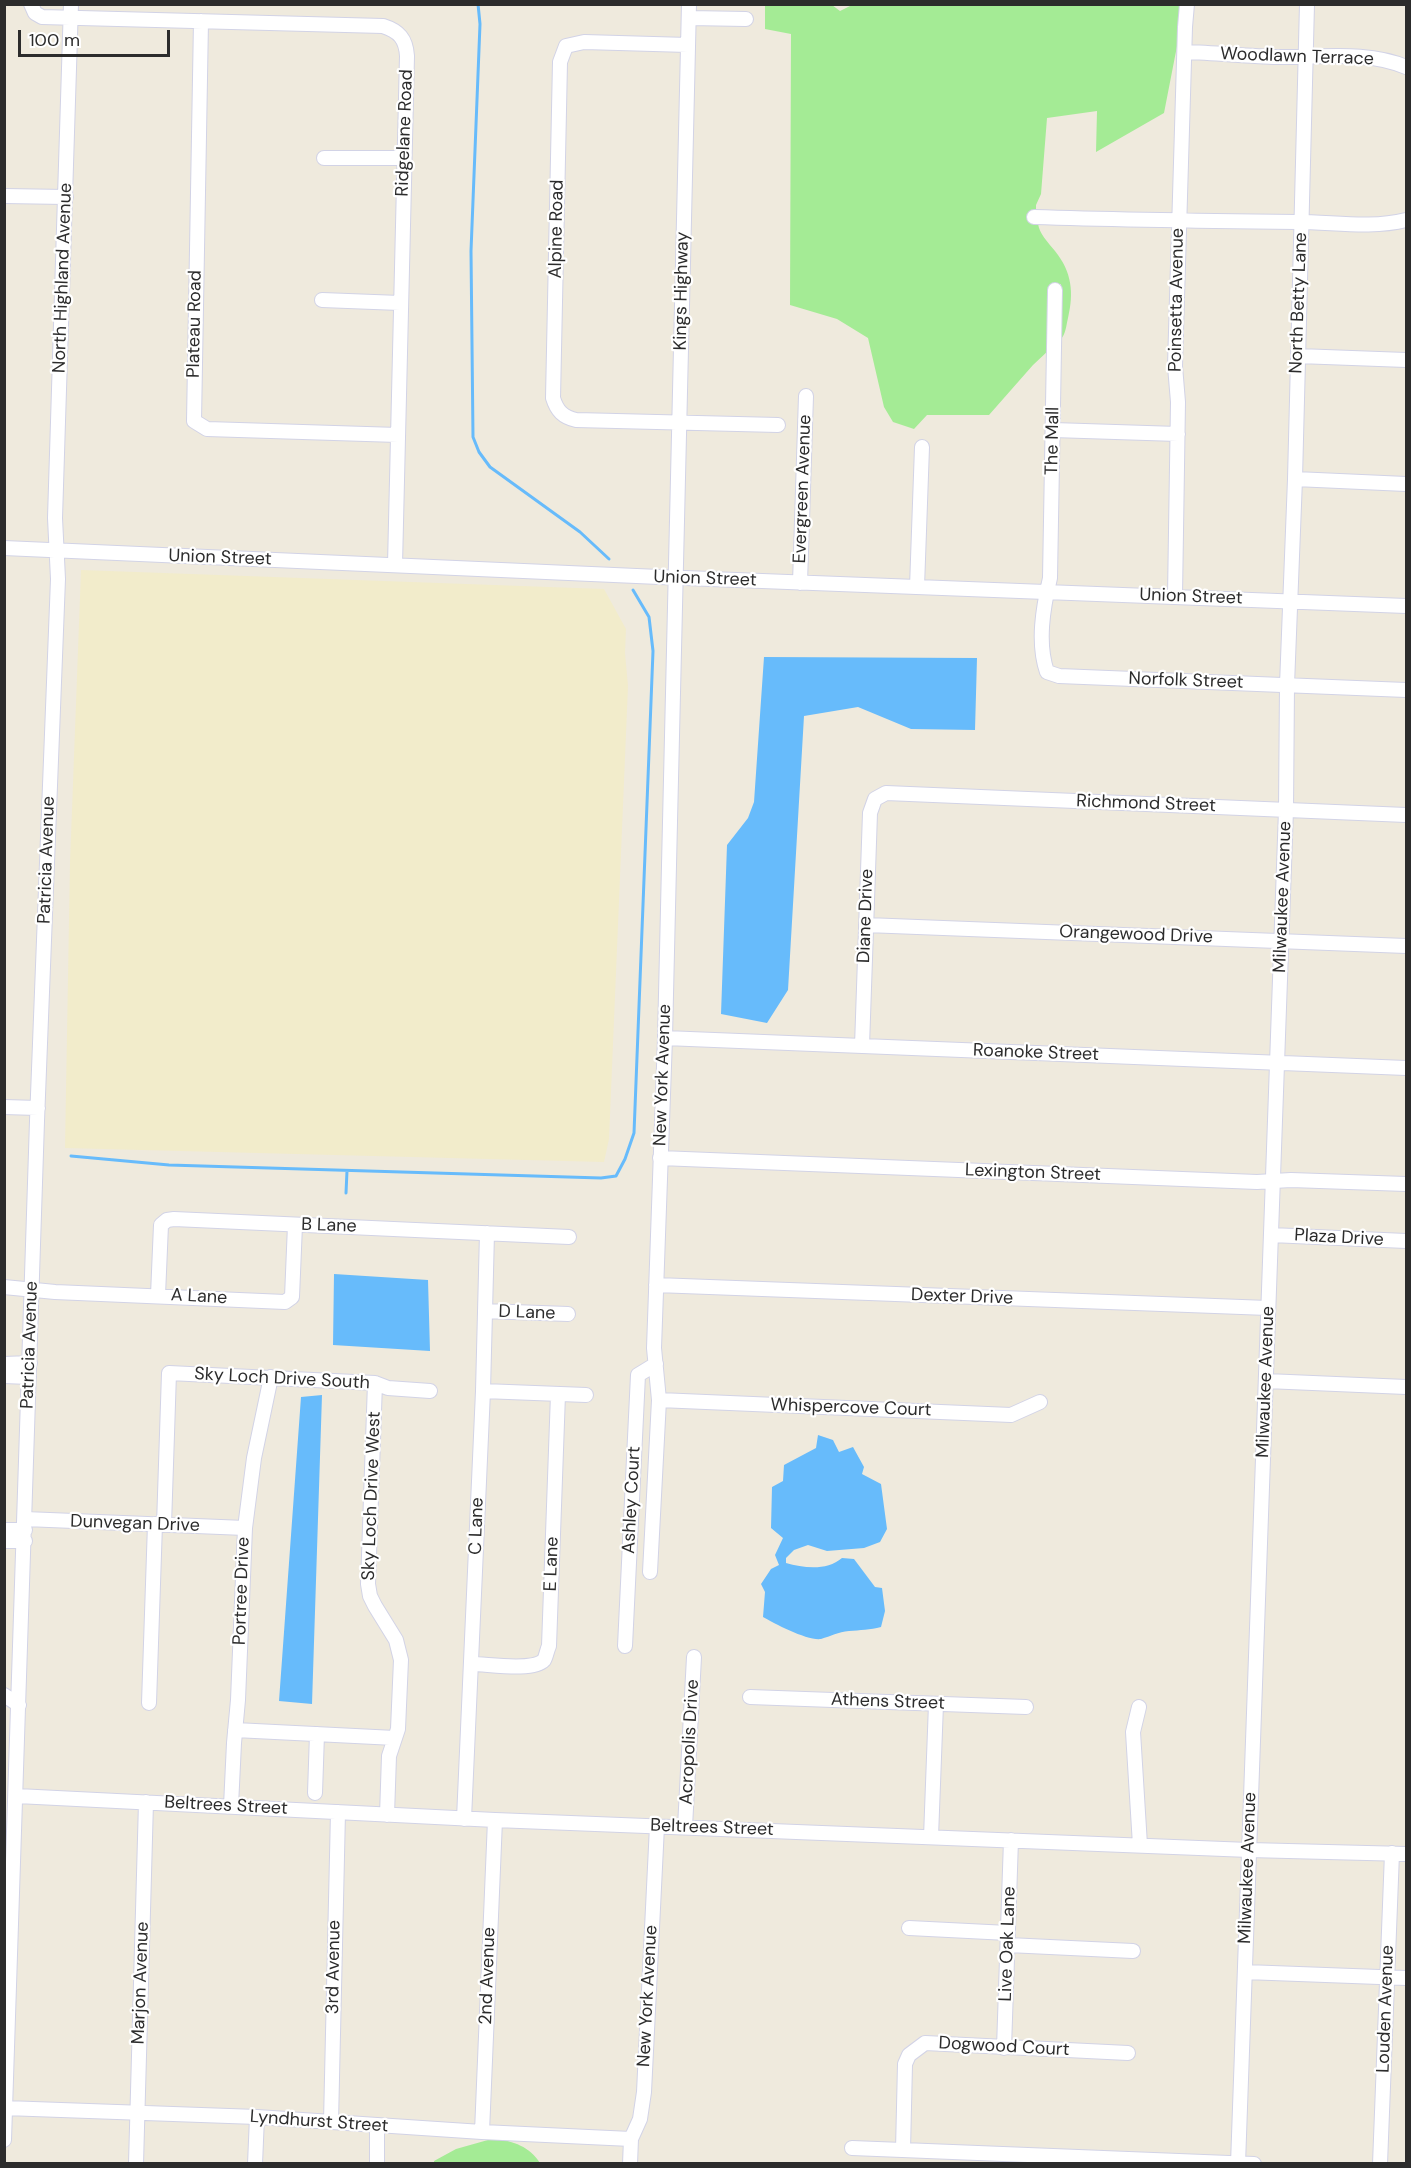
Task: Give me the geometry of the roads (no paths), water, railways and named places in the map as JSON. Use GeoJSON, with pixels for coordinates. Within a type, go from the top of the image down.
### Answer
{"type":"FeatureCollection","features":[{"type":"Feature","properties":{"kind":"street","name":"Ridgelane Road"},"geometry":{"type":"LineString","coordinates":[[30,4],[38,16],[71,11],[201,21],[383,26],[402,36],[407,56],[395,565]]}},
{"type":"Feature","properties":{"kind":"street","name":"Poinsetta Avenue"},"geometry":{"type":"LineString","coordinates":[[1175,596],[1178,402],[1175,366],[1178,221],[1187,4]]}},
{"type":"Feature","properties":{"kind":"street","name":"North Betty Lane"},"geometry":{"type":"LineString","coordinates":[[1290,601],[1307,4]]}},
{"type":"Feature","properties":{"kind":"street","name":"North Highland Avenue"},"geometry":{"type":"LineString","coordinates":[[57,550],[55,518],[71,11]]}},
{"type":"Feature","properties":{"kind":"street"},"geometry":{"type":"LineString","coordinates":[[689,11],[746,19]]}},
{"type":"Feature","properties":{"kind":"street","name":"Kings Highway"},"geometry":{"type":"LineString","coordinates":[[676,578],[689,11]]}},
{"type":"Feature","properties":{"kind":"street","name":"Plateau Road"},"geometry":{"type":"LineString","coordinates":[[201,21],[194,421],[207,429],[398,435]]}},
{"type":"Feature","properties":{"kind":"street","name":"Alpine Road"},"geometry":{"type":"LineString","coordinates":[[678,422],[576,420],[561,414],[555,407],[553,398],[560,62],[566,46],[584,42],[688,45]]}},
{"type":"Feature","properties":{"kind":"street","name":"Woodlawn Terrace"},"geometry":{"type":"LineString","coordinates":[[1186,52],[1368,58],[1399,63],[1407,67]]}},
{"type":"Feature","properties":{"kind":"street"},"geometry":{"type":"LineString","coordinates":[[324,158],[404,158]]}},
{"type":"Feature","properties":{"kind":"street"},"geometry":{"type":"LineString","coordinates":[[4,196],[66,197]]}},
{"type":"Feature","properties":{"kind":"street"},"geometry":{"type":"LineString","coordinates":[[1034,217],[1364,225],[1407,220]]}},
{"type":"Feature","properties":{"kind":"street","name":"The Mall"},"geometry":{"type":"LineString","coordinates":[[1047,592],[1050,578],[1055,290]]}},
{"type":"Feature","properties":{"kind":"street"},"geometry":{"type":"LineString","coordinates":[[322,300],[400,303]]}},
{"type":"Feature","properties":{"kind":"street"},"geometry":{"type":"LineString","coordinates":[[1298,356],[1407,360]]}},
{"type":"Feature","properties":{"kind":"street","name":"Evergreen Avenue"},"geometry":{"type":"LineString","coordinates":[[800,582],[806,396]]}},
{"type":"Feature","properties":{"kind":"street"},"geometry":{"type":"LineString","coordinates":[[678,422],[778,425]]}},
{"type":"Feature","properties":{"kind":"street"},"geometry":{"type":"LineString","coordinates":[[1053,430],[1178,434]]}},
{"type":"Feature","properties":{"kind":"street"},"geometry":{"type":"LineString","coordinates":[[917,587],[922,447]]}},
{"type":"Feature","properties":{"kind":"street"},"geometry":{"type":"LineString","coordinates":[[1295,479],[1407,484]]}},
{"type":"Feature","properties":{"kind":"street","name":"Union Street"},"geometry":{"type":"LineString","coordinates":[[4,548],[676,578],[1407,606]]}},
{"type":"Feature","properties":{"kind":"street","name":"Patricia Avenue"},"geometry":{"type":"LineString","coordinates":[[4,2140],[9,1914],[17,1796],[38,1108],[54,725],[57,550]]}},
{"type":"Feature","properties":{"kind":"street","name":"New York Avenue"},"geometry":{"type":"LineString","coordinates":[[650,1572],[659,1400],[654,1348],[676,578]]}},
{"type":"Feature","properties":{"kind":"street","name":"Norfolk Street"},"geometry":{"type":"LineString","coordinates":[[1047,592],[1042,657],[1047,672],[1059,676],[1407,690]]}},
{"type":"Feature","properties":{"kind":"street","name":"Milwaukee Avenue"},"geometry":{"type":"LineString","coordinates":[[1238,2163],[1282,941],[1290,601]]}},
{"type":"Feature","properties":{"kind":"street","name":"Richmond Street"},"geometry":{"type":"LineString","coordinates":[[886,793],[1407,814]]}},
{"type":"Feature","properties":{"kind":"street","name":"Diane Drive"},"geometry":{"type":"LineString","coordinates":[[862,1046],[870,813],[875,799],[886,793]]}},
{"type":"Feature","properties":{"kind":"street","name":"Orangewood Drive"},"geometry":{"type":"LineString","coordinates":[[866,925],[1407,946]]}},
{"type":"Feature","properties":{"kind":"street","name":"Roanoke Street"},"geometry":{"type":"LineString","coordinates":[[664,1038],[1407,1068]]}},
{"type":"Feature","properties":{"kind":"street"},"geometry":{"type":"LineString","coordinates":[[4,1107],[38,1108]]}},
{"type":"Feature","properties":{"kind":"street","name":"Lexington Street"},"geometry":{"type":"LineString","coordinates":[[660,1158],[1257,1182],[1407,1184]]}},
{"type":"Feature","properties":{"kind":"street","name":"B Lane"},"geometry":{"type":"LineString","coordinates":[[158,1295],[161,1225],[167,1220],[174,1219],[569,1237]]}},
{"type":"Feature","properties":{"kind":"street","name":"A Lane"},"geometry":{"type":"LineString","coordinates":[[4,1287],[55,1292],[285,1302],[292,1297],[295,1225]]}},
{"type":"Feature","properties":{"kind":"street","name":"C Lane"},"geometry":{"type":"LineString","coordinates":[[464,1819],[483,1391],[487,1233]]}},
{"type":"Feature","properties":{"kind":"street","name":"Plaza Drive"},"geometry":{"type":"LineString","coordinates":[[1271,1235],[1407,1241]]}},
{"type":"Feature","properties":{"kind":"street","name":"Dexter Drive"},"geometry":{"type":"LineString","coordinates":[[656,1285],[1268,1308]]}},
{"type":"Feature","properties":{"kind":"street","name":"D Lane"},"geometry":{"type":"LineString","coordinates":[[485,1311],[568,1314]]}},
{"type":"Feature","properties":{"kind":"street"},"geometry":{"type":"LineString","coordinates":[[4,1364],[29,1370]]}},
{"type":"Feature","properties":{"kind":"street","name":"Ashley Court"},"geometry":{"type":"LineString","coordinates":[[625,1646],[638,1375],[656,1364]]}},
{"type":"Feature","properties":{"kind":"street"},"geometry":{"type":"LineString","coordinates":[[4,1376],[29,1370]]}},
{"type":"Feature","properties":{"kind":"street","name":"Sky Loch Drive South"},"geometry":{"type":"LineString","coordinates":[[159,1525],[169,1373],[375,1383],[388,1388],[430,1391]]}},
{"type":"Feature","properties":{"kind":"street","name":"Portree Drive"},"geometry":{"type":"LineString","coordinates":[[231,1806],[245,1528],[254,1458],[271,1377]]}},
{"type":"Feature","properties":{"kind":"street"},"geometry":{"type":"LineString","coordinates":[[1266,1381],[1407,1387]]}},
{"type":"Feature","properties":{"kind":"street","name":"Sky Loch Drive West"},"geometry":{"type":"LineString","coordinates":[[375,1383],[368,1584],[375,1606],[396,1640],[399,1650],[398,1729],[388,1756],[387,1815]]}},
{"type":"Feature","properties":{"kind":"street"},"geometry":{"type":"LineString","coordinates":[[483,1391],[586,1395]]}},
{"type":"Feature","properties":{"kind":"street","name":"E Lane"},"geometry":{"type":"LineString","coordinates":[[472,1664],[526,1666],[536,1665],[545,1659],[549,1646],[558,1394]]}},
{"type":"Feature","properties":{"kind":"street","name":"Whispercove Court"},"geometry":{"type":"LineString","coordinates":[[659,1400],[1011,1415],[1040,1402]]}},
{"type":"Feature","properties":{"kind":"street"},"geometry":{"type":"LineString","coordinates":[[149,1703],[159,1525]]}},
{"type":"Feature","properties":{"kind":"street","name":"Dunvegan Drive"},"geometry":{"type":"LineString","coordinates":[[25,1530],[159,1525],[245,1528]]}},
{"type":"Feature","properties":{"kind":"street"},"geometry":{"type":"LineString","coordinates":[[4,1530],[25,1530]]}},
{"type":"Feature","properties":{"kind":"street"},"geometry":{"type":"LineString","coordinates":[[4,1541],[25,1530]]}},
{"type":"Feature","properties":{"kind":"street","name":"Acropolis Drive"},"geometry":{"type":"LineString","coordinates":[[685,1827],[694,1658]]}},
{"type":"Feature","properties":{"kind":"street"},"geometry":{"type":"LineString","coordinates":[[4,1695],[20,1705]]}},
{"type":"Feature","properties":{"kind":"street","name":"Athens Street"},"geometry":{"type":"LineString","coordinates":[[750,1697],[1026,1707]]}},
{"type":"Feature","properties":{"kind":"street"},"geometry":{"type":"LineString","coordinates":[[931,1837],[936,1704]]}},
{"type":"Feature","properties":{"kind":"street"},"geometry":{"type":"LineString","coordinates":[[1139,1707],[1133,1732],[1140,1845]]}},
{"type":"Feature","properties":{"kind":"street"},"geometry":{"type":"LineString","coordinates":[[235,1730],[395,1738]]}},
{"type":"Feature","properties":{"kind":"street"},"geometry":{"type":"LineString","coordinates":[[315,1793],[317,1734]]}},
{"type":"Feature","properties":{"kind":"street","name":"Beltrees Street"},"geometry":{"type":"LineString","coordinates":[[17,1796],[464,1819],[1249,1850],[1407,1854]]}},
{"type":"Feature","properties":{"kind":"street","name":"Marjon Avenue"},"geometry":{"type":"LineString","coordinates":[[136,2163],[146,1802]]}},
{"type":"Feature","properties":{"kind":"street","name":"3rd Avenue"},"geometry":{"type":"LineString","coordinates":[[331,2122],[338,1812]]}},
{"type":"Feature","properties":{"kind":"street","name":"2nd Avenue"},"geometry":{"type":"LineString","coordinates":[[482,2132],[495,1820]]}},
{"type":"Feature","properties":{"kind":"street","name":"New York Avenue"},"geometry":{"type":"LineString","coordinates":[[630,2163],[632,2139],[640,2119],[644,2092],[657,1826]]}},
{"type":"Feature","properties":{"kind":"street","name":"Live Oak Lane"},"geometry":{"type":"LineString","coordinates":[[1004,2048],[1011,1840]]}},
{"type":"Feature","properties":{"kind":"street","name":"Louden Avenue"},"geometry":{"type":"LineString","coordinates":[[1380,2163],[1392,1854]]}},
{"type":"Feature","properties":{"kind":"street"},"geometry":{"type":"LineString","coordinates":[[909,1928],[1132,1951]]}},
{"type":"Feature","properties":{"kind":"street"},"geometry":{"type":"LineString","coordinates":[[1245,1972],[1407,1978]]}},
{"type":"Feature","properties":{"kind":"street","name":"Dogwood Court"},"geometry":{"type":"LineString","coordinates":[[903,2150],[905,2064],[909,2055],[925,2043],[1128,2053]]}},
{"type":"Feature","properties":{"kind":"street","name":"Lyndhurst Street"},"geometry":{"type":"LineString","coordinates":[[5,2108],[257,2117],[632,2139]]}},
{"type":"Feature","properties":{"kind":"street"},"geometry":{"type":"LineString","coordinates":[[255,2163],[257,2117]]}},
{"type":"Feature","properties":{"kind":"street"},"geometry":{"type":"LineString","coordinates":[[376,2163],[377,2125]]}},
{"type":"Feature","properties":{"kind":"street"},"geometry":{"type":"LineString","coordinates":[[852,2148],[1254,2163]]}},
{"type":"Feature","properties":{"kind":"water"},"geometry":{"type":"Polygon","coordinates":[[[764,657],[977,658],[975,730],[911,729],[858,707],[804,716],[788,990],[767,1023],[721,1014],[727,845],[748,818],[754,802],[764,657]]]}},
{"type":"Feature","properties":{"kind":"water"},"geometry":{"type":"Polygon","coordinates":[[[334,1274],[428,1280],[430,1351],[333,1345],[334,1274]]]}},
{"type":"Feature","properties":{"kind":"water"},"geometry":{"type":"Polygon","coordinates":[[[322,1395],[312,1704],[279,1701],[301,1397],[322,1395]]]}},
{"type":"Feature","properties":{"kind":"water"},"geometry":{"type":"Polygon","coordinates":[[[818,1435],[833,1440],[839,1452],[853,1447],[864,1467],[862,1474],[881,1484],[887,1529],[880,1542],[864,1548],[827,1551],[808,1545],[794,1550],[786,1558],[786,1563],[815,1567],[829,1565],[842,1558],[854,1559],[875,1587],[882,1588],[885,1611],[881,1627],[815,1639],[783,1628],[763,1617],[765,1592],[761,1584],[771,1569],[779,1565],[775,1555],[783,1538],[771,1528],[772,1487],[783,1481],[784,1465],[816,1448],[818,1435]]]}},
{"type":"Feature","properties":{"kind":"waterway"},"geometry":{"type":"LineString","coordinates":[[478,4],[480,24],[471,251],[473,437],[479,452],[490,467],[580,532],[609,559]]}},
{"type":"Feature","properties":{"kind":"waterway"},"geometry":{"type":"LineString","coordinates":[[71,1156],[169,1165],[601,1178],[616,1176],[634,1133],[653,651],[649,617],[633,590]]}},
{"type":"Feature","properties":{"kind":"waterway"},"geometry":{"type":"LineString","coordinates":[[346,1193],[347,1171]]}}]}
